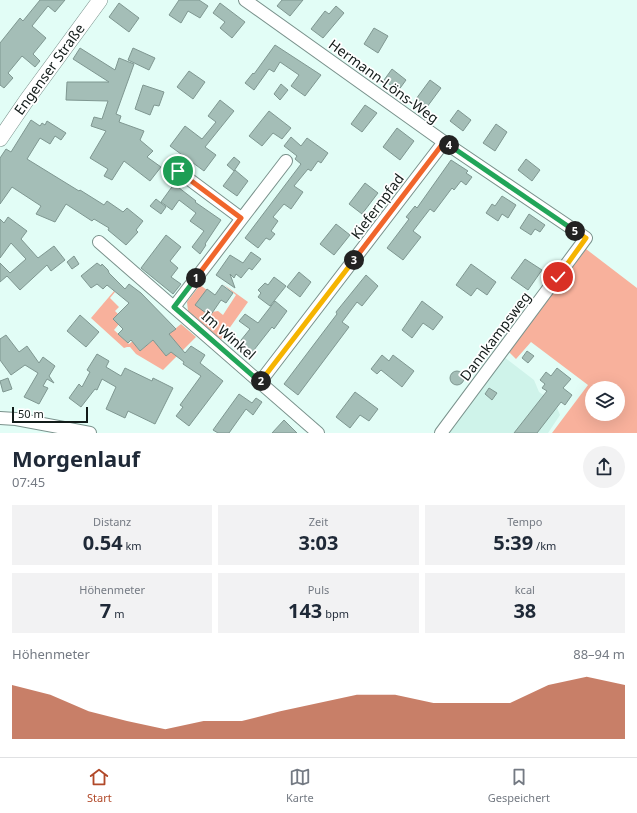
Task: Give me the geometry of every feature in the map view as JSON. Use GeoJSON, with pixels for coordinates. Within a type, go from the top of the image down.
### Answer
{"type":"FeatureCollection","features":[{"type":"Feature","properties":{"kind":"street","name":"Engenser Straße"},"geometry":{"type":"LineString","coordinates":[[0,139],[100,0]]}},
{"type":"Feature","properties":{"kind":"street","name":"Hermann-Löns-Weg"},"geometry":{"type":"LineString","coordinates":[[245,0],[444,142],[586,238]]}},
{"type":"Feature","properties":{"kind":"street","name":"Kiefernpfad"},"geometry":{"type":"LineString","coordinates":[[260,382],[444,142]]}},
{"type":"Feature","properties":{"kind":"street"},"geometry":{"type":"LineString","coordinates":[[174,307],[286,160]]}},
{"type":"Feature","properties":{"kind":"street"},"geometry":{"type":"LineString","coordinates":[[178,171],[241,218]]}},
{"type":"Feature","properties":{"kind":"street","name":"Dannkampsweg"},"geometry":{"type":"LineString","coordinates":[[441,433],[586,238]]}},
{"type":"Feature","properties":{"kind":"street","name":"Im Winkel"},"geometry":{"type":"LineString","coordinates":[[99,242],[318,433]]}},
{"type":"Feature","properties":{"kind":"street"},"geometry":{"type":"LineString","coordinates":[[0,418],[16,419],[90,433]]}},
{"type":"Feature","properties":{"kind":"shaded area"},"geometry":{"type":"Polygon","coordinates":[[[586,249],[637,288],[637,433],[552,433],[585,389],[585,421],[625,421],[625,381],[585,381],[585,383],[531,342],[516,359],[509,352],[586,249]]]}},
{"type":"Feature","properties":{"kind":"shaded area"},"geometry":{"type":"Polygon","coordinates":[[[223,284],[248,302],[221,340],[188,311],[187,302],[200,285],[207,290],[196,305],[212,312],[218,311],[223,315],[236,295],[223,284]]]}},
{"type":"Feature","properties":{"kind":"shaded area"},"geometry":{"type":"Polygon","coordinates":[[[114,291],[115,292],[110,298],[119,307],[115,311],[118,314],[119,324],[114,330],[129,344],[134,340],[140,351],[167,329],[170,333],[181,324],[196,337],[163,370],[136,354],[130,347],[124,348],[91,318],[114,291]]]}},
{"type":"Feature","properties":{"kind":"shaded area"},"geometry":{"type":"Polygon","coordinates":[[[504,357],[534,380],[539,392],[555,403],[560,415],[548,433],[448,433],[504,357]]]}},
{"type":"Feature","properties":{"kind":"building"},"geometry":{"type":"Polygon","coordinates":[[[40,0],[65,0],[55,12],[48,6],[32,26],[46,38],[33,54],[40,61],[35,67],[22,56],[8,73],[13,78],[4,88],[0,85],[0,43],[20,18],[23,21],[40,0]]]}},
{"type":"Feature","properties":{"kind":"building"},"geometry":{"type":"Polygon","coordinates":[[[179,0],[199,0],[208,6],[200,18],[188,11],[181,23],[169,15],[179,0]]]}},
{"type":"Feature","properties":{"kind":"building"},"geometry":{"type":"Polygon","coordinates":[[[282,0],[303,0],[290,16],[277,6],[282,0]]]}},
{"type":"Feature","properties":{"kind":"building"},"geometry":{"type":"Polygon","coordinates":[[[119,3],[139,18],[129,32],[109,17],[119,3]]]}},
{"type":"Feature","properties":{"kind":"building"},"geometry":{"type":"Polygon","coordinates":[[[220,3],[245,22],[232,38],[220,28],[225,22],[213,13],[220,3]]]}},
{"type":"Feature","properties":{"kind":"building"},"geometry":{"type":"Polygon","coordinates":[[[336,6],[344,13],[323,38],[311,29],[325,11],[329,14],[336,6]]]}},
{"type":"Feature","properties":{"kind":"building"},"geometry":{"type":"Polygon","coordinates":[[[374,28],[388,36],[378,53],[364,44],[374,28]]]}},
{"type":"Feature","properties":{"kind":"building"},"geometry":{"type":"Polygon","coordinates":[[[275,45],[321,75],[305,96],[291,86],[299,75],[280,62],[274,72],[269,69],[254,90],[245,83],[253,73],[254,74],[275,45]]]}},
{"type":"Feature","properties":{"kind":"building"},"geometry":{"type":"Polygon","coordinates":[[[80,48],[115,70],[119,58],[134,64],[116,114],[121,116],[119,122],[144,131],[140,140],[153,151],[147,157],[161,167],[150,181],[124,161],[112,180],[104,176],[108,169],[90,158],[106,131],[91,126],[94,117],[102,119],[108,101],[66,100],[67,82],[109,82],[73,59],[80,48]]]}},
{"type":"Feature","properties":{"kind":"building"},"geometry":{"type":"Polygon","coordinates":[[[133,48],[155,58],[149,70],[128,60],[133,48]]]}},
{"type":"Feature","properties":{"kind":"building"},"geometry":{"type":"Polygon","coordinates":[[[392,69],[406,80],[398,91],[384,80],[392,69]]]}},
{"type":"Feature","properties":{"kind":"building"},"geometry":{"type":"Polygon","coordinates":[[[189,71],[205,82],[193,99],[177,87],[189,71]]]}},
{"type":"Feature","properties":{"kind":"building"},"geometry":{"type":"Polygon","coordinates":[[[430,80],[441,88],[427,107],[416,99],[430,80]]]}},
{"type":"Feature","properties":{"kind":"building"},"geometry":{"type":"Polygon","coordinates":[[[281,84],[288,90],[280,100],[274,94],[281,84]]]}},
{"type":"Feature","properties":{"kind":"building"},"geometry":{"type":"Polygon","coordinates":[[[143,85],[164,92],[159,106],[154,105],[150,115],[135,109],[143,85]]]}},
{"type":"Feature","properties":{"kind":"building"},"geometry":{"type":"Polygon","coordinates":[[[220,100],[234,111],[205,147],[216,155],[204,171],[170,146],[185,126],[202,139],[216,122],[208,116],[220,100]]]}},
{"type":"Feature","properties":{"kind":"building"},"geometry":{"type":"Polygon","coordinates":[[[365,105],[377,113],[362,132],[351,124],[365,105]]]}},
{"type":"Feature","properties":{"kind":"building"},"geometry":{"type":"Polygon","coordinates":[[[458,110],[471,120],[463,131],[450,121],[458,110]]]}},
{"type":"Feature","properties":{"kind":"building"},"geometry":{"type":"Polygon","coordinates":[[[269,111],[291,128],[282,139],[273,133],[262,146],[249,136],[269,111]]]}},
{"type":"Feature","properties":{"kind":"building"},"geometry":{"type":"Polygon","coordinates":[[[31,120],[40,126],[42,123],[45,125],[47,121],[66,133],[61,140],[55,136],[50,144],[40,138],[27,159],[104,205],[107,201],[123,212],[127,208],[143,221],[136,230],[138,232],[126,245],[108,230],[109,228],[94,219],[92,221],[66,204],[55,222],[36,214],[41,206],[12,187],[0,204],[0,158],[6,149],[11,152],[31,120]]]}},
{"type":"Feature","properties":{"kind":"building"},"geometry":{"type":"Polygon","coordinates":[[[496,124],[507,132],[495,151],[483,143],[496,124]]]}},
{"type":"Feature","properties":{"kind":"building"},"geometry":{"type":"Polygon","coordinates":[[[397,128],[414,141],[400,160],[383,147],[397,128]]]}},
{"type":"Feature","properties":{"kind":"building"},"geometry":{"type":"Polygon","coordinates":[[[291,137],[301,146],[307,138],[328,153],[321,163],[318,161],[311,171],[308,169],[294,186],[303,192],[291,209],[284,204],[273,217],[278,221],[271,231],[275,234],[270,240],[266,238],[258,248],[245,238],[301,164],[295,159],[297,156],[284,146],[291,137]]]}},
{"type":"Feature","properties":{"kind":"building"},"geometry":{"type":"Polygon","coordinates":[[[234,157],[240,162],[234,171],[227,165],[234,157]]]}},
{"type":"Feature","properties":{"kind":"building"},"geometry":{"type":"Polygon","coordinates":[[[526,159],[540,170],[532,181],[518,170],[526,159]]]}},
{"type":"Feature","properties":{"kind":"building"},"geometry":{"type":"Polygon","coordinates":[[[451,160],[468,171],[466,173],[472,177],[466,185],[461,181],[454,190],[452,188],[434,212],[430,209],[413,231],[421,237],[403,260],[387,248],[409,219],[406,217],[415,206],[417,208],[451,160]]]}},
{"type":"Feature","properties":{"kind":"building"},"geometry":{"type":"Polygon","coordinates":[[[235,170],[248,181],[237,196],[223,186],[235,170]]]}},
{"type":"Feature","properties":{"kind":"building"},"geometry":{"type":"Polygon","coordinates":[[[365,183],[378,193],[362,214],[349,204],[365,183]]]}},
{"type":"Feature","properties":{"kind":"building"},"geometry":{"type":"Polygon","coordinates":[[[174,184],[196,201],[195,202],[221,220],[200,254],[192,247],[204,231],[190,221],[196,213],[179,200],[172,210],[161,202],[174,184]]]}},
{"type":"Feature","properties":{"kind":"building"},"geometry":{"type":"Polygon","coordinates":[[[502,196],[516,205],[508,218],[502,214],[498,221],[486,213],[492,204],[495,206],[502,196]]]}},
{"type":"Feature","properties":{"kind":"building"},"geometry":{"type":"Polygon","coordinates":[[[156,199],[166,207],[161,214],[150,206],[156,199]]]}},
{"type":"Feature","properties":{"kind":"building"},"geometry":{"type":"Polygon","coordinates":[[[529,214],[545,225],[540,232],[535,229],[531,235],[520,228],[529,214]]]}},
{"type":"Feature","properties":{"kind":"building"},"geometry":{"type":"Polygon","coordinates":[[[8,217],[27,231],[21,239],[38,258],[54,246],[65,260],[51,271],[47,265],[20,290],[7,276],[0,282],[0,263],[10,273],[26,259],[11,243],[0,258],[0,219],[4,223],[8,217]]]}},
{"type":"Feature","properties":{"kind":"building"},"geometry":{"type":"Polygon","coordinates":[[[336,224],[350,235],[334,255],[320,244],[336,224]]]}},
{"type":"Feature","properties":{"kind":"building"},"geometry":{"type":"Polygon","coordinates":[[[166,235],[181,247],[170,261],[178,268],[171,277],[181,284],[173,294],[141,268],[166,235]]]}},
{"type":"Feature","properties":{"kind":"building"},"geometry":{"type":"Polygon","coordinates":[[[251,252],[261,259],[252,270],[249,268],[241,278],[236,274],[234,278],[230,274],[235,288],[216,275],[230,255],[243,263],[251,252]]]}},
{"type":"Feature","properties":{"kind":"building"},"geometry":{"type":"Polygon","coordinates":[[[74,256],[79,264],[72,269],[67,262],[74,256]]]}},
{"type":"Feature","properties":{"kind":"building"},"geometry":{"type":"Polygon","coordinates":[[[525,259],[542,270],[528,290],[511,278],[525,259]]]}},
{"type":"Feature","properties":{"kind":"building"},"geometry":{"type":"Polygon","coordinates":[[[97,263],[101,266],[102,264],[125,289],[129,284],[141,293],[176,329],[169,334],[185,353],[191,346],[205,355],[200,363],[223,381],[189,426],[176,416],[183,407],[180,405],[201,376],[183,364],[184,362],[171,352],[166,356],[153,340],[140,351],[131,340],[128,343],[118,334],[123,329],[113,319],[129,303],[107,285],[103,289],[97,284],[91,288],[81,276],[97,263]]]}},
{"type":"Feature","properties":{"kind":"building"},"geometry":{"type":"Polygon","coordinates":[[[471,264],[496,282],[487,295],[477,288],[471,296],[456,285],[471,264]]]}},
{"type":"Feature","properties":{"kind":"building"},"geometry":{"type":"Polygon","coordinates":[[[299,272],[311,282],[300,297],[287,287],[299,272]]]}},
{"type":"Feature","properties":{"kind":"building"},"geometry":{"type":"Polygon","coordinates":[[[366,275],[378,286],[362,306],[357,302],[342,322],[349,327],[298,395],[284,384],[337,314],[336,312],[366,275]]]}},
{"type":"Feature","properties":{"kind":"building"},"geometry":{"type":"Polygon","coordinates":[[[274,277],[286,286],[270,306],[258,297],[261,293],[258,290],[265,283],[268,285],[274,277]]]}},
{"type":"Feature","properties":{"kind":"building"},"geometry":{"type":"Polygon","coordinates":[[[222,285],[233,293],[226,303],[221,300],[210,316],[195,305],[207,289],[215,295],[222,285]]]}},
{"type":"Feature","properties":{"kind":"building"},"geometry":{"type":"Polygon","coordinates":[[[275,301],[287,311],[274,329],[272,327],[250,355],[237,345],[250,329],[239,321],[245,314],[258,323],[275,301]]]}},
{"type":"Feature","properties":{"kind":"building"},"geometry":{"type":"Polygon","coordinates":[[[422,301],[443,317],[433,330],[423,323],[412,338],[402,330],[422,301]]]}},
{"type":"Feature","properties":{"kind":"building"},"geometry":{"type":"Polygon","coordinates":[[[80,315],[99,332],[86,347],[67,331],[80,315]]]}},
{"type":"Feature","properties":{"kind":"building"},"geometry":{"type":"Polygon","coordinates":[[[6,335],[19,352],[27,346],[39,363],[43,357],[55,366],[49,376],[54,383],[47,379],[43,386],[48,388],[39,404],[24,397],[38,373],[25,365],[11,375],[0,360],[0,339],[6,335]]]}},
{"type":"Feature","properties":{"kind":"building"},"geometry":{"type":"Polygon","coordinates":[[[527,351],[534,356],[528,363],[522,358],[527,351]]]}},
{"type":"Feature","properties":{"kind":"building"},"geometry":{"type":"Polygon","coordinates":[[[97,354],[109,361],[106,367],[121,376],[125,368],[152,381],[153,378],[173,388],[155,424],[128,411],[125,418],[106,409],[116,387],[102,379],[97,390],[95,389],[81,407],[69,398],[79,384],[82,387],[90,372],[87,370],[97,354]]]}},
{"type":"Feature","properties":{"kind":"building"},"geometry":{"type":"Polygon","coordinates":[[[382,355],[389,361],[393,355],[414,371],[402,387],[381,370],[377,374],[371,369],[382,355]]]}},
{"type":"Feature","properties":{"kind":"building"},"geometry":{"type":"Polygon","coordinates":[[[557,368],[571,379],[563,388],[572,395],[565,405],[561,402],[537,433],[514,433],[547,391],[542,388],[545,384],[540,380],[546,372],[551,376],[557,368]]]}},
{"type":"Feature","properties":{"kind":"building"},"geometry":{"type":"Polygon","coordinates":[[[457,371],[462,373],[464,378],[462,383],[457,385],[452,383],[450,378],[452,373],[457,371]]]}},
{"type":"Feature","properties":{"kind":"building"},"geometry":{"type":"Polygon","coordinates":[[[8,378],[12,389],[3,392],[0,381],[8,378]]]}},
{"type":"Feature","properties":{"kind":"building"},"geometry":{"type":"Polygon","coordinates":[[[489,388],[497,393],[492,400],[485,394],[489,388]]]}},
{"type":"Feature","properties":{"kind":"building"},"geometry":{"type":"Polygon","coordinates":[[[355,392],[378,409],[369,421],[360,415],[350,428],[336,417],[355,392]]]}},
{"type":"Feature","properties":{"kind":"building"},"geometry":{"type":"Polygon","coordinates":[[[239,394],[252,403],[256,398],[262,402],[253,415],[246,409],[229,433],[218,433],[213,430],[239,394]]]}},
{"type":"Feature","properties":{"kind":"building"},"geometry":{"type":"Polygon","coordinates":[[[284,420],[297,433],[272,433],[284,420]]]}},
{"type":"Feature","properties":{"kind":"route"},"geometry":{"type":"LineString","coordinates":[[178,171],[241,218],[174,307],[260,382],[444,142],[586,238],[558,277]]}}]}
